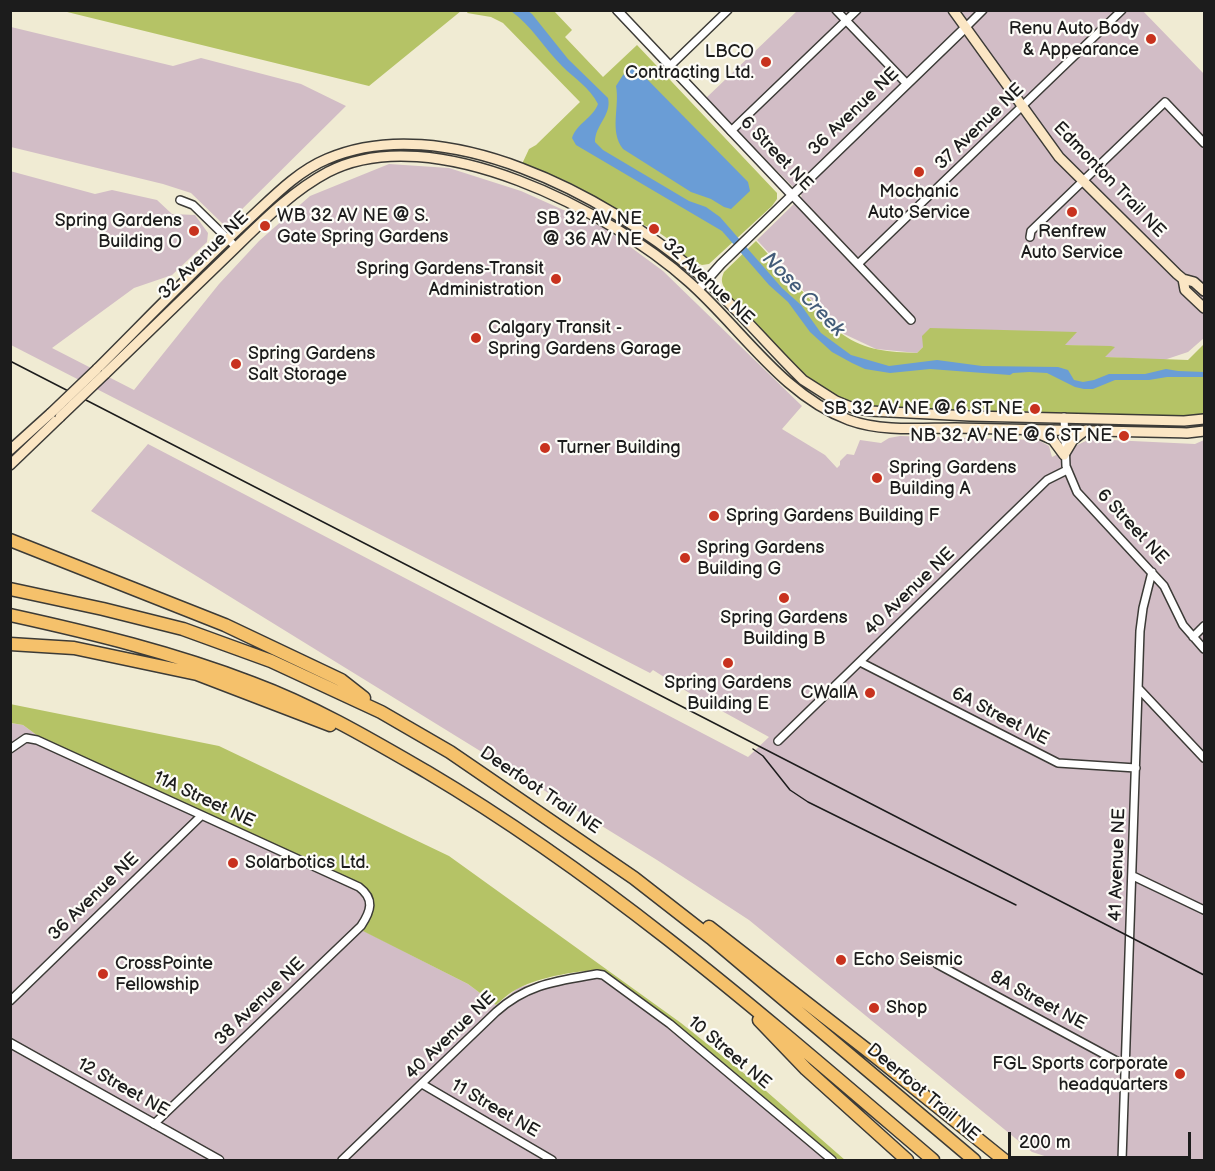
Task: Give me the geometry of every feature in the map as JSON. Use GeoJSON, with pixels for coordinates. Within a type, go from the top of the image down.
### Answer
{"type":"FeatureCollection","features":[{"type":"Feature","properties":{"kind":"highway"},"geometry":{"type":"LineString","coordinates":[[10,540],[225,624],[341,681],[381,712]]}},
{"type":"Feature","properties":{"kind":"highway"},"geometry":{"type":"LineString","coordinates":[[10,546],[99,573]]}},
{"type":"Feature","properties":{"kind":"highway","name":"Deerfoot Trail NE"},"geometry":{"type":"LineString","coordinates":[[10,589],[183,629],[271,661],[381,712],[460,758],[634,878],[711,938],[974,1161]]}},
{"type":"Feature","properties":{"kind":"highway"},"geometry":{"type":"LineString","coordinates":[[10,615],[76,629],[180,658],[253,683],[364,735],[487,808],[591,879],[740,996],[933,1161]]}},
{"type":"Feature","properties":{"kind":"highway"},"geometry":{"type":"LineString","coordinates":[[10,644],[74,648],[197,674],[320,722],[364,735]]}},
{"type":"Feature","properties":{"kind":"highway"},"geometry":{"type":"LineString","coordinates":[[634,878],[716,931],[1004,1161]]}},
{"type":"Feature","properties":{"kind":"highway"},"geometry":{"type":"LineString","coordinates":[[740,996],[769,1032],[806,1069],[907,1161]]}},
{"type":"Feature","properties":{"kind":"highway"},"geometry":{"type":"LineString","coordinates":[[931,1101],[1016,1161]]}},
{"type":"Feature","properties":{"kind":"main road","name":"Edmonton Trail NE"},"geometry":{"type":"LineString","coordinates":[[953,10],[1048,144],[1183,279],[1194,282],[1204,291]]}},
{"type":"Feature","properties":{"kind":"main road","name":"32 Avenue NE"},"geometry":{"type":"LineString","coordinates":[[10,465],[228,239],[283,189],[302,173],[326,159],[376,145],[415,144],[486,157],[558,184],[619,215],[706,280],[803,380],[821,393],[853,408],[883,412],[1184,421],[1204,419]]}},
{"type":"Feature","properties":{"kind":"main road","name":"32 Avenue NE"},"geometry":{"type":"LineString","coordinates":[[101,371],[292,196],[331,171],[355,162],[377,157],[415,156],[479,169],[554,195],[620,230],[698,290],[800,392],[825,409],[849,420],[868,425],[1187,433],[1204,431]]}},
{"type":"Feature","properties":{"kind":"main road","name":"Edmonton Trail NE"},"geometry":{"type":"LineString","coordinates":[[1183,279],[1185,291],[1204,308]]}},
{"type":"Feature","properties":{"kind":"main road","name":"32 Avenue NE"},"geometry":{"type":"LineString","coordinates":[[10,450],[56,415]]}},
{"type":"Feature","properties":{"kind":"main road"},"geometry":{"type":"LineString","coordinates":[[1027,429],[1053,440],[1064,455],[1073,440],[1086,430]]}},
{"type":"Feature","properties":{"kind":"street","name":"6 Street NE"},"geometry":{"type":"LineString","coordinates":[[616,10],[911,320]]}},
{"type":"Feature","properties":{"kind":"street"},"geometry":{"type":"LineString","coordinates":[[670,66],[728,10]]}},
{"type":"Feature","properties":{"kind":"street"},"geometry":{"type":"LineString","coordinates":[[836,10],[907,84]]}},
{"type":"Feature","properties":{"kind":"street"},"geometry":{"type":"LineString","coordinates":[[731,131],[857,10]]}},
{"type":"Feature","properties":{"kind":"street","name":"36 Avenue NE"},"geometry":{"type":"LineString","coordinates":[[698,290],[753,232],[983,10]]}},
{"type":"Feature","properties":{"kind":"street","name":"37 Avenue NE"},"geometry":{"type":"LineString","coordinates":[[858,264],[1122,10]]}},
{"type":"Feature","properties":{"kind":"street"},"geometry":{"type":"LineString","coordinates":[[1030,237],[1031,231],[1165,102],[1204,143]]}},
{"type":"Feature","properties":{"kind":"street"},"geometry":{"type":"LineString","coordinates":[[180,200],[193,205],[236,248]]}},
{"type":"Feature","properties":{"kind":"street","name":"6 Street NE"},"geometry":{"type":"LineString","coordinates":[[1064,417],[1064,455],[1071,482],[1083,500],[1166,588],[1182,625],[1204,649]]}},
{"type":"Feature","properties":{"kind":"street","name":"40 Avenue NE"},"geometry":{"type":"LineString","coordinates":[[778,741],[1047,480],[1067,470]]}},
{"type":"Feature","properties":{"kind":"street","name":"41 Avenue NE"},"geometry":{"type":"LineString","coordinates":[[1122,1161],[1142,619],[1152,572]]}},
{"type":"Feature","properties":{"kind":"street"},"geometry":{"type":"LineString","coordinates":[[1194,637],[1204,626]]}},
{"type":"Feature","properties":{"kind":"street","name":"6A Street NE"},"geometry":{"type":"LineString","coordinates":[[860,662],[1058,763],[1136,768]]}},
{"type":"Feature","properties":{"kind":"street"},"geometry":{"type":"LineString","coordinates":[[1139,689],[1204,758]]}},
{"type":"Feature","properties":{"kind":"street","name":"11A Street NE"},"geometry":{"type":"LineString","coordinates":[[10,749],[26,738],[37,740],[368,893]]}},
{"type":"Feature","properties":{"kind":"street","name":"36 Avenue NE"},"geometry":{"type":"LineString","coordinates":[[10,1001],[201,816]]}},
{"type":"Feature","properties":{"kind":"street"},"geometry":{"type":"LineString","coordinates":[[1133,876],[1204,910]]}},
{"type":"Feature","properties":{"kind":"street","name":"38 Avenue NE"},"geometry":{"type":"LineString","coordinates":[[154,1124],[361,926],[368,914],[370,904],[368,893]]}},
{"type":"Feature","properties":{"kind":"street","name":"8A Street NE"},"geometry":{"type":"LineString","coordinates":[[937,964],[1124,1065]]}},
{"type":"Feature","properties":{"kind":"street","name":"40 Avenue NE"},"geometry":{"type":"LineString","coordinates":[[342,1161],[513,997],[530,988],[597,974],[603,975]]}},
{"type":"Feature","properties":{"kind":"street","name":"10 Street NE"},"geometry":{"type":"LineString","coordinates":[[603,975],[670,1024],[832,1161]]}},
{"type":"Feature","properties":{"kind":"street","name":"12 Street NE"},"geometry":{"type":"LineString","coordinates":[[10,1043],[219,1161]]}},
{"type":"Feature","properties":{"kind":"street","name":"11 Street NE"},"geometry":{"type":"LineString","coordinates":[[422,1084],[552,1161]]}},
{"type":"Feature","properties":{"kind":"shaded area"},"geometry":{"type":"Polygon","coordinates":[[[797,11],[1143,11],[1204,74],[1204,338],[1188,352],[1164,360],[1104,357],[1114,347],[1064,345],[1076,332],[923,347],[917,353],[876,349],[842,333],[757,240],[802,196],[705,99],[797,11]]]}},
{"type":"Feature","properties":{"kind":"shaded area"},"geometry":{"type":"Polygon","coordinates":[[[11,27],[173,66],[201,58],[301,84],[346,106],[225,226],[191,193],[11,147],[11,27]]]}},
{"type":"Feature","properties":{"kind":"shaded area"},"geometry":{"type":"Polygon","coordinates":[[[389,164],[449,168],[521,191],[606,229],[663,271],[802,406],[782,429],[825,455],[837,468],[847,454],[854,455],[860,440],[881,443],[889,438],[900,436],[1038,440],[1049,446],[1052,457],[1090,439],[1195,444],[1204,440],[1204,1160],[1057,1160],[1032,1152],[749,920],[657,860],[91,511],[148,444],[748,757],[769,737],[653,670],[650,673],[11,345],[10,171],[95,194],[112,190],[157,200],[172,214],[195,215],[208,233],[207,242],[172,275],[134,288],[52,348],[134,390],[219,284],[259,241],[310,196],[389,164]]]}},
{"type":"Feature","properties":{"kind":"shaded area"},"geometry":{"type":"Polygon","coordinates":[[[10,723],[23,725],[38,736],[361,885],[370,895],[373,905],[371,920],[364,931],[468,984],[496,1005],[518,988],[560,976],[602,970],[677,1024],[839,1160],[11,1160],[10,723]]]}},
{"type":"Feature","properties":{"kind":"green space"},"geometry":{"type":"Polygon","coordinates":[[[461,10],[369,86],[63,11],[461,10]]]}},
{"type":"Feature","properties":{"kind":"green space"},"geometry":{"type":"Polygon","coordinates":[[[469,10],[554,11],[572,30],[565,37],[603,77],[637,45],[777,193],[777,199],[709,264],[702,265],[692,261],[683,254],[678,246],[654,229],[641,224],[564,180],[522,164],[529,149],[536,145],[580,102],[503,23],[491,17],[467,13],[469,10]]]}},
{"type":"Feature","properties":{"kind":"green space"},"geometry":{"type":"Polygon","coordinates":[[[756,241],[842,334],[869,347],[917,353],[923,347],[922,336],[930,328],[1077,332],[1065,345],[1115,347],[1105,357],[1188,360],[1204,344],[1204,414],[1178,416],[887,408],[850,402],[829,393],[799,370],[737,306],[726,291],[722,282],[724,272],[756,241]]]}},
{"type":"Feature","properties":{"kind":"green space"},"geometry":{"type":"Polygon","coordinates":[[[10,704],[219,746],[449,856],[681,1023],[766,1091],[845,1160],[839,1160],[677,1024],[603,970],[548,977],[516,990],[496,1005],[468,984],[363,931],[370,919],[373,907],[370,895],[361,885],[38,736],[23,725],[11,723],[10,704]]]}},
{"type":"Feature","properties":{"kind":"water"},"geometry":{"type":"Polygon","coordinates":[[[511,11],[528,11],[532,14],[568,59],[608,98],[608,110],[595,142],[603,150],[720,217],[782,288],[801,305],[821,333],[851,355],[889,366],[937,360],[982,366],[1058,367],[1068,370],[1074,380],[1083,382],[1109,374],[1145,374],[1166,369],[1204,372],[1204,377],[1115,380],[1093,389],[1084,389],[1047,373],[1029,372],[1010,375],[930,369],[890,373],[865,369],[852,363],[832,352],[810,332],[788,302],[769,285],[722,231],[576,145],[572,138],[574,133],[593,113],[598,104],[586,88],[562,66],[525,23],[511,11]]]}},
{"type":"Feature","properties":{"kind":"water"},"geometry":{"type":"Polygon","coordinates":[[[633,68],[640,72],[748,182],[750,191],[731,209],[691,192],[623,149],[616,127],[616,86],[623,75],[633,68]]]}},
{"type":"Feature","properties":{"kind":"railway"},"geometry":{"type":"LineString","coordinates":[[10,361],[1204,975]]}},
{"type":"Feature","properties":{"kind":"railway"},"geometry":{"type":"LineString","coordinates":[[753,749],[763,756],[790,790],[808,802],[1016,905]]}},
{"type":"Feature","properties":{"kind":"place","name":"Renu Auto Body & Appearance"},"geometry":{"type":"Point","coordinates":[1151,39]}},
{"type":"Feature","properties":{"kind":"place","name":"LBCO Contracting Ltd."},"geometry":{"type":"Point","coordinates":[766,62]}},
{"type":"Feature","properties":{"kind":"place","name":"Mochanic Auto Service"},"geometry":{"type":"Point","coordinates":[919,172]}},
{"type":"Feature","properties":{"kind":"place","name":"Renfrew Auto Service"},"geometry":{"type":"Point","coordinates":[1072,212]}},
{"type":"Feature","properties":{"kind":"place","name":"WB 32 AV NE @ S. Gate Spring Gardens"},"geometry":{"type":"Point","coordinates":[265,226]}},
{"type":"Feature","properties":{"kind":"place","name":"SB 32 AV NE @ 36 AV NE"},"geometry":{"type":"Point","coordinates":[654,229]}},
{"type":"Feature","properties":{"kind":"place","name":"Spring Gardens Building O"},"geometry":{"type":"Point","coordinates":[194,231]}},
{"type":"Feature","properties":{"kind":"place","name":"Spring Gardens-Transit Administration"},"geometry":{"type":"Point","coordinates":[556,279]}},
{"type":"Feature","properties":{"kind":"place","name":"Calgary Transit - Spring Gardens Garage"},"geometry":{"type":"Point","coordinates":[476,338]}},
{"type":"Feature","properties":{"kind":"place","name":"Spring Gardens Salt Storage"},"geometry":{"type":"Point","coordinates":[236,364]}},
{"type":"Feature","properties":{"kind":"place","name":"SB 32 AV NE @ 6 ST NE"},"geometry":{"type":"Point","coordinates":[1035,409]}},
{"type":"Feature","properties":{"kind":"place","name":"NB 32 AV NE @ 6 ST NE"},"geometry":{"type":"Point","coordinates":[1124,436]}},
{"type":"Feature","properties":{"kind":"place","name":"Turner Building"},"geometry":{"type":"Point","coordinates":[545,448]}},
{"type":"Feature","properties":{"kind":"place","name":"Spring Gardens Building A"},"geometry":{"type":"Point","coordinates":[877,478]}},
{"type":"Feature","properties":{"kind":"place","name":"Spring Gardens Building F"},"geometry":{"type":"Point","coordinates":[714,516]}},
{"type":"Feature","properties":{"kind":"place","name":"Spring Gardens Building G"},"geometry":{"type":"Point","coordinates":[685,558]}},
{"type":"Feature","properties":{"kind":"place","name":"Spring Gardens Building B"},"geometry":{"type":"Point","coordinates":[784,598]}},
{"type":"Feature","properties":{"kind":"place","name":"Spring Gardens Building E"},"geometry":{"type":"Point","coordinates":[728,663]}},
{"type":"Feature","properties":{"kind":"place","name":"CWallA"},"geometry":{"type":"Point","coordinates":[870,693]}},
{"type":"Feature","properties":{"kind":"place","name":"Solarbotics Ltd."},"geometry":{"type":"Point","coordinates":[233,863]}},
{"type":"Feature","properties":{"kind":"place","name":"Echo Seismic"},"geometry":{"type":"Point","coordinates":[841,960]}},
{"type":"Feature","properties":{"kind":"place","name":"CrossPointe Fellowship"},"geometry":{"type":"Point","coordinates":[103,974]}},
{"type":"Feature","properties":{"kind":"place","name":"Shop"},"geometry":{"type":"Point","coordinates":[874,1008]}},
{"type":"Feature","properties":{"kind":"place","name":"FGL Sports corporate headquarters"},"geometry":{"type":"Point","coordinates":[1180,1074]}},
{"type":"Feature","properties":{"kind":"water label","name":"Nose Creek"},"geometry":{"type":"Point","coordinates":[803,295]}}]}
